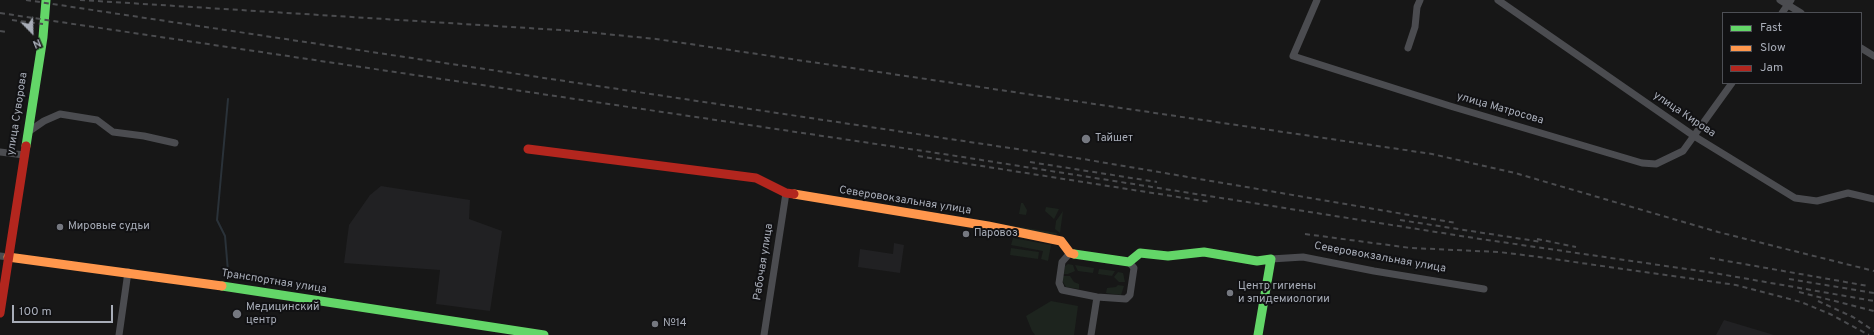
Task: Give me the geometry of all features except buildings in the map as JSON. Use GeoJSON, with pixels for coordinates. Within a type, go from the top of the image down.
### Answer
{"type":"FeatureCollection","features":[{"type":"Feature","properties":{"kind":"street","name":"улица Суворова"},"geometry":{"type":"LineString","coordinates":[[0,313],[4,256],[28,132],[43,37],[46,0]]}},
{"type":"Feature","properties":{"kind":"street","name":"улица Матросова"},"geometry":{"type":"LineString","coordinates":[[1317,0],[1293,56],[1450,106],[1642,162],[1656,164],[1683,151],[1731,84]]}},
{"type":"Feature","properties":{"kind":"street"},"geometry":{"type":"LineString","coordinates":[[1408,48],[1415,27],[1417,7],[1420,0]]}},
{"type":"Feature","properties":{"kind":"street","name":"улица Кирова"},"geometry":{"type":"LineString","coordinates":[[1498,0],[1694,136],[1795,198],[1817,201],[1848,193],[1874,199]]}},
{"type":"Feature","properties":{"kind":"street"},"geometry":{"type":"LineString","coordinates":[[1780,0],[1789,3],[1800,12]]}},
{"type":"Feature","properties":{"kind":"street"},"geometry":{"type":"LineString","coordinates":[[1783,12],[1789,3]]}},
{"type":"Feature","properties":{"kind":"street"},"geometry":{"type":"LineString","coordinates":[[1862,49],[1874,56]]}},
{"type":"Feature","properties":{"kind":"street"},"geometry":{"type":"LineString","coordinates":[[28,132],[44,121],[60,114],[97,120],[113,132],[144,136],[176,143]]}},
{"type":"Feature","properties":{"kind":"street","name":"Северовокзальная улица"},"geometry":{"type":"LineString","coordinates":[[528,149],[756,178],[786,193],[988,226],[1061,241],[1070,253]]}},
{"type":"Feature","properties":{"kind":"street"},"geometry":{"type":"LineString","coordinates":[[0,152],[24,155]]}},
{"type":"Feature","properties":{"kind":"street","name":"Рабочая улица"},"geometry":{"type":"LineString","coordinates":[[764,335],[786,193]]}},
{"type":"Feature","properties":{"kind":"street","name":"Северовокзальная улица"},"geometry":{"type":"LineString","coordinates":[[1130,262],[1140,253],[1168,256],[1204,252],[1257,261],[1303,257],[1374,271],[1484,289]]}},
{"type":"Feature","properties":{"kind":"street"},"geometry":{"type":"LineString","coordinates":[[1070,253],[1130,262],[1134,268],[1130,295],[1126,300],[1097,297],[1062,290],[1059,283],[1062,262],[1070,253]]}},
{"type":"Feature","properties":{"kind":"street","name":"Транспортная улица"},"geometry":{"type":"LineString","coordinates":[[4,256],[128,272],[544,335]]}},
{"type":"Feature","properties":{"kind":"street"},"geometry":{"type":"LineString","coordinates":[[1258,335],[1271,259]]}},
{"type":"Feature","properties":{"kind":"street"},"geometry":{"type":"LineString","coordinates":[[119,335],[128,272]]}},
{"type":"Feature","properties":{"kind":"street"},"geometry":{"type":"LineString","coordinates":[[1090,335],[1097,297]]}},
{"type":"Feature","properties":{"kind":"shaded area"},"geometry":{"type":"Polygon","coordinates":[[[381,186],[470,200],[469,219],[502,231],[490,311],[436,304],[440,270],[344,263],[349,225],[370,195],[381,186]]]}},
{"type":"Feature","properties":{"kind":"shaded area"},"geometry":{"type":"Polygon","coordinates":[[[1021,203],[1023,203],[1027,210],[1026,215],[1019,214],[1021,203]]]}},
{"type":"Feature","properties":{"kind":"shaded area"},"geometry":{"type":"Polygon","coordinates":[[[1046,207],[1059,209],[1054,219],[1045,211],[1046,207]]]}},
{"type":"Feature","properties":{"kind":"shaded area"},"geometry":{"type":"Polygon","coordinates":[[[1063,211],[1060,233],[1055,229],[1056,221],[1063,211]]]}},
{"type":"Feature","properties":{"kind":"shaded area"},"geometry":{"type":"Polygon","coordinates":[[[1002,224],[1057,233],[1056,236],[1002,226],[1002,224]]]}},
{"type":"Feature","properties":{"kind":"shaded area"},"geometry":{"type":"Polygon","coordinates":[[[1013,238],[1051,245],[1048,261],[1041,259],[1043,251],[1011,245],[1013,238]]]}},
{"type":"Feature","properties":{"kind":"shaded area"},"geometry":{"type":"Polygon","coordinates":[[[894,243],[904,245],[900,273],[858,267],[860,249],[893,254],[894,243]]]}},
{"type":"Feature","properties":{"kind":"shaded area"},"geometry":{"type":"Polygon","coordinates":[[[1011,248],[1039,252],[1038,259],[1010,255],[1011,248]]]}},
{"type":"Feature","properties":{"kind":"shaded area"},"geometry":{"type":"Polygon","coordinates":[[[1068,264],[1073,265],[1075,271],[1064,274],[1065,266],[1068,264]]]}},
{"type":"Feature","properties":{"kind":"shaded area"},"geometry":{"type":"Polygon","coordinates":[[[1075,265],[1094,268],[1093,273],[1078,271],[1075,265]]]}},
{"type":"Feature","properties":{"kind":"shaded area"},"geometry":{"type":"Polygon","coordinates":[[[1099,269],[1115,271],[1112,276],[1098,274],[1099,269]]]}},
{"type":"Feature","properties":{"kind":"shaded area"},"geometry":{"type":"Polygon","coordinates":[[[1118,272],[1123,273],[1125,282],[1119,282],[1114,277],[1118,272]]]}},
{"type":"Feature","properties":{"kind":"shaded area"},"geometry":{"type":"Polygon","coordinates":[[[1063,276],[1070,276],[1074,282],[1079,284],[1079,289],[1066,287],[1063,282],[1063,276]]]}},
{"type":"Feature","properties":{"kind":"shaded area"},"geometry":{"type":"Polygon","coordinates":[[[1118,285],[1124,286],[1121,295],[1106,293],[1107,288],[1116,287],[1118,285]]]}},
{"type":"Feature","properties":{"kind":"shaded area"},"geometry":{"type":"Polygon","coordinates":[[[1051,301],[1078,306],[1074,335],[1035,335],[1032,331],[1026,316],[1051,301]]]}},
{"type":"Feature","properties":{"kind":"shaded area"},"geometry":{"type":"Polygon","coordinates":[[[1724,320],[1774,335],[1716,335],[1724,320]]]}},
{"type":"Feature","properties":{"kind":"waterway"},"geometry":{"type":"LineString","coordinates":[[228,99],[217,220],[225,236],[228,271]]}},
{"type":"Feature","properties":{"kind":"railway"},"geometry":{"type":"LineString","coordinates":[[26,0],[1083,159],[1456,223]]}},
{"type":"Feature","properties":{"kind":"railway"},"geometry":{"type":"LineString","coordinates":[[80,0],[576,31],[656,39],[1432,154],[1515,173],[1718,232],[1874,271]]}},
{"type":"Feature","properties":{"kind":"railway"},"geometry":{"type":"LineString","coordinates":[[0,13],[950,155],[1474,238],[1714,273],[1874,301]]}},
{"type":"Feature","properties":{"kind":"railway"},"geometry":{"type":"LineString","coordinates":[[12,20],[43,24]]}},
{"type":"Feature","properties":{"kind":"railway"},"geometry":{"type":"LineString","coordinates":[[0,31],[6,32]]}},
{"type":"Feature","properties":{"kind":"railway"},"geometry":{"type":"LineString","coordinates":[[918,156],[1210,202]]}},
{"type":"Feature","properties":{"kind":"railway"},"geometry":{"type":"LineString","coordinates":[[1030,162],[1157,182]]}},
{"type":"Feature","properties":{"kind":"railway"},"geometry":{"type":"LineString","coordinates":[[1400,220],[1542,242]]}},
{"type":"Feature","properties":{"kind":"railway"},"geometry":{"type":"LineString","coordinates":[[1305,234],[1411,248],[1499,252],[1736,285],[1801,302],[1830,314],[1869,335]]}},
{"type":"Feature","properties":{"kind":"railway"},"geometry":{"type":"LineString","coordinates":[[1537,239],[1576,247]]}},
{"type":"Feature","properties":{"kind":"railway"},"geometry":{"type":"LineString","coordinates":[[1710,258],[1868,286]]}},
{"type":"Feature","properties":{"kind":"railway"},"geometry":{"type":"LineString","coordinates":[[1789,279],[1874,293]]}},
{"type":"Feature","properties":{"kind":"railway"},"geometry":{"type":"LineString","coordinates":[[1799,292],[1874,311]]}},
{"type":"Feature","properties":{"kind":"railway"},"geometry":{"type":"LineString","coordinates":[[1818,301],[1853,317],[1874,331]]}},
{"type":"Feature","properties":{"kind":"traffic: fast"},"geometry":{"type":"LineString","coordinates":[[26,146],[43,37],[46,0]]}},
{"type":"Feature","properties":{"kind":"traffic: fast"},"geometry":{"type":"LineString","coordinates":[[1074,254],[1129,262],[1140,253],[1168,256],[1204,252],[1257,261],[1271,259],[1258,335]]}},
{"type":"Feature","properties":{"kind":"traffic: fast"},"geometry":{"type":"LineString","coordinates":[[222,286],[544,335]]}},
{"type":"Feature","properties":{"kind":"traffic: slow"},"geometry":{"type":"LineString","coordinates":[[794,194],[988,226],[1061,241],[1070,253],[1074,254]]}},
{"type":"Feature","properties":{"kind":"traffic: slow"},"geometry":{"type":"LineString","coordinates":[[8,257],[222,286]]}},
{"type":"Feature","properties":{"kind":"traffic: jam"},"geometry":{"type":"LineString","coordinates":[[0,313],[26,146]]}},
{"type":"Feature","properties":{"kind":"traffic: jam"},"geometry":{"type":"LineString","coordinates":[[528,149],[756,178],[786,193],[794,194]]}},
{"type":"Feature","properties":{"kind":"place","name":"Тайшет"},"geometry":{"type":"Point","coordinates":[1086,139]}},
{"type":"Feature","properties":{"kind":"place","name":"Мировые судьи"},"geometry":{"type":"Point","coordinates":[60,227]}},
{"type":"Feature","properties":{"kind":"place","name":"Паровоз"},"geometry":{"type":"Point","coordinates":[966,234]}},
{"type":"Feature","properties":{"kind":"place","name":"Центр гигиены и эпидемиологии"},"geometry":{"type":"Point","coordinates":[1230,293]}},
{"type":"Feature","properties":{"kind":"place","name":"Медицинский центр"},"geometry":{"type":"Point","coordinates":[237,314]}},
{"type":"Feature","properties":{"kind":"place","name":"№14"},"geometry":{"type":"Point","coordinates":[655,324]}}]}
